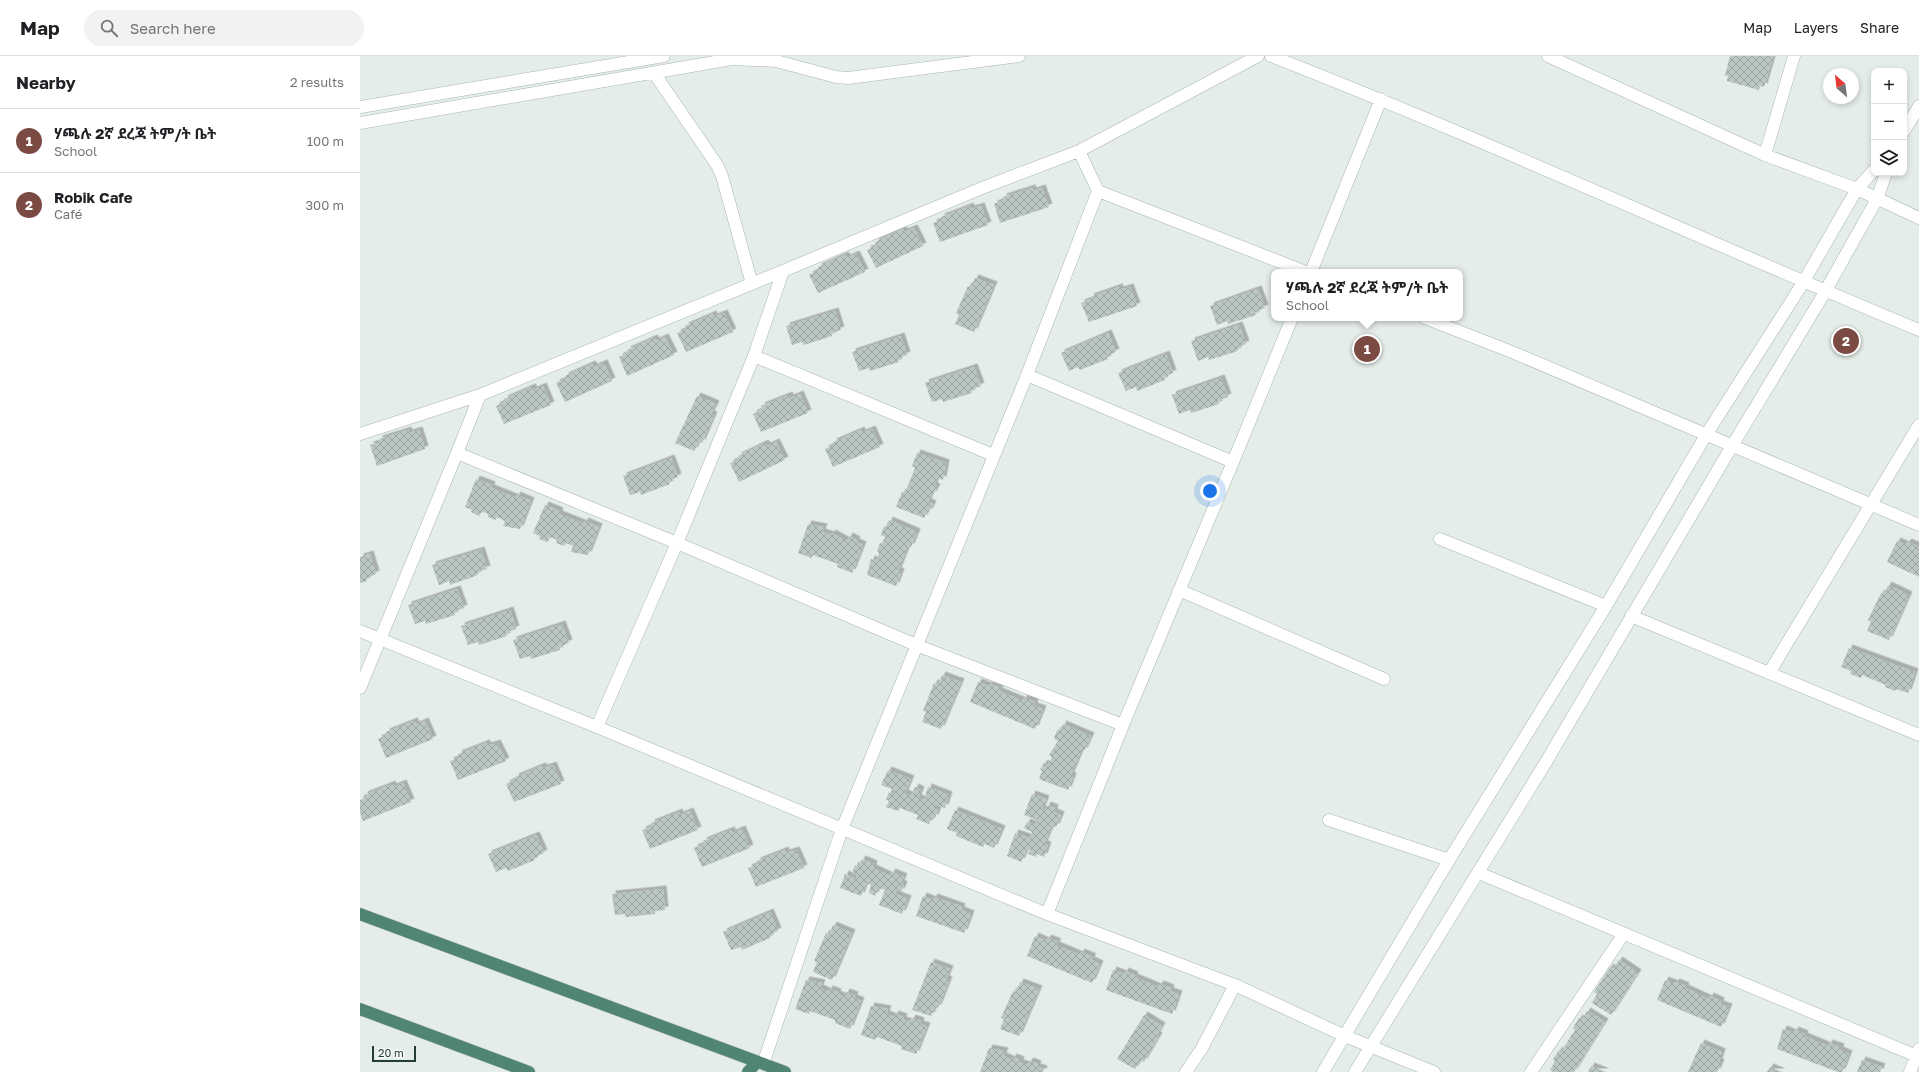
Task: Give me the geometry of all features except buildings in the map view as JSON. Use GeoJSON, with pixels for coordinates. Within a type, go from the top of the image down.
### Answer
{"type":"FeatureCollection","features":[{"type":"Feature","properties":{"kind":"highway"},"geometry":{"type":"LineString","coordinates":[[360,914],[785,1072]]}},
{"type":"Feature","properties":{"kind":"highway"},"geometry":{"type":"LineString","coordinates":[[360,1009],[529,1072]]}},
{"type":"Feature","properties":{"kind":"highway"},"geometry":{"type":"LineString","coordinates":[[748,1072],[760,1063]]}},
{"type":"Feature","properties":{"kind":"street"},"geometry":{"type":"LineString","coordinates":[[360,124],[732,59],[776,61],[836,77],[848,78],[1019,56]]}},
{"type":"Feature","properties":{"kind":"street"},"geometry":{"type":"LineString","coordinates":[[360,434],[480,395],[982,188],[1079,151],[1258,56]]}},
{"type":"Feature","properties":{"kind":"street"},"geometry":{"type":"LineString","coordinates":[[1271,56],[1381,99],[1826,292],[1919,330]]}},
{"type":"Feature","properties":{"kind":"street"},"geometry":{"type":"LineString","coordinates":[[1548,56],[1765,154],[1857,189],[1919,218]]}},
{"type":"Feature","properties":{"kind":"street"},"geometry":{"type":"LineString","coordinates":[[1765,154],[1794,56]]}},
{"type":"Feature","properties":{"kind":"street"},"geometry":{"type":"LineString","coordinates":[[360,107],[658,57]]}},
{"type":"Feature","properties":{"kind":"street"},"geometry":{"type":"LineString","coordinates":[[654,73],[717,165],[722,176],[752,284]]}},
{"type":"Feature","properties":{"kind":"street"},"geometry":{"type":"LineString","coordinates":[[1312,269],[1381,99]]}},
{"type":"Feature","properties":{"kind":"street"},"geometry":{"type":"LineString","coordinates":[[1907,126],[1919,106]]}},
{"type":"Feature","properties":{"kind":"street"},"geometry":{"type":"LineString","coordinates":[[1079,151],[1098,191],[1298,269]]}},
{"type":"Feature","properties":{"kind":"street"},"geometry":{"type":"LineString","coordinates":[[1323,1072],[1449,860],[1606,606],[1706,435],[1803,282],[1857,189],[1871,173]]}},
{"type":"Feature","properties":{"kind":"street"},"geometry":{"type":"LineString","coordinates":[[1355,1072],[1479,873],[1732,446],[1826,292],[1877,199],[1885,176]]}},
{"type":"Feature","properties":{"kind":"street"},"geometry":{"type":"LineString","coordinates":[[760,1063],[842,829],[993,455],[1027,375],[1098,191]]}},
{"type":"Feature","properties":{"kind":"street"},"geometry":{"type":"LineString","coordinates":[[597,727],[677,543],[754,356],[783,271]]}},
{"type":"Feature","properties":{"kind":"street"},"geometry":{"type":"LineString","coordinates":[[1047,914],[1122,725],[1291,321]]}},
{"type":"Feature","properties":{"kind":"street"},"geometry":{"type":"LineString","coordinates":[[1433,321],[1512,352],[1919,525]]}},
{"type":"Feature","properties":{"kind":"street"},"geometry":{"type":"LineString","coordinates":[[754,356],[993,455]]}},
{"type":"Feature","properties":{"kind":"street"},"geometry":{"type":"LineString","coordinates":[[1027,375],[1233,462]]}},
{"type":"Feature","properties":{"kind":"street"},"geometry":{"type":"LineString","coordinates":[[360,688],[480,395]]}},
{"type":"Feature","properties":{"kind":"street"},"geometry":{"type":"LineString","coordinates":[[1770,673],[1919,425]]}},
{"type":"Feature","properties":{"kind":"street"},"geometry":{"type":"LineString","coordinates":[[457,453],[677,543],[916,645],[1122,725]]}},
{"type":"Feature","properties":{"kind":"street"},"geometry":{"type":"LineString","coordinates":[[1440,539],[1606,606]]}},
{"type":"Feature","properties":{"kind":"street"},"geometry":{"type":"LineString","coordinates":[[1179,590],[1384,679]]}},
{"type":"Feature","properties":{"kind":"street"},"geometry":{"type":"LineString","coordinates":[[1631,616],[1919,735]]}},
{"type":"Feature","properties":{"kind":"street"},"geometry":{"type":"LineString","coordinates":[[360,632],[597,727],[1047,914],[1235,985],[1345,1036],[1434,1072]]}},
{"type":"Feature","properties":{"kind":"street"},"geometry":{"type":"LineString","coordinates":[[1329,820],[1449,860]]}},
{"type":"Feature","properties":{"kind":"street"},"geometry":{"type":"LineString","coordinates":[[1479,873],[1623,935],[1918,1054],[1910,1072]]}},
{"type":"Feature","properties":{"kind":"street"},"geometry":{"type":"LineString","coordinates":[[1531,1072],[1623,935]]}},
{"type":"Feature","properties":{"kind":"street"},"geometry":{"type":"LineString","coordinates":[[1186,1072],[1202,1048],[1235,985]]}},
{"type":"Feature","properties":{"kind":"place","name":"Robik Cafe"},"geometry":{"type":"Point","coordinates":[1846,341]}},
{"type":"Feature","properties":{"kind":"place","name":"ሃጫሉ 2ኛ ደረጃ ትም/ት ቤት"},"geometry":{"type":"Point","coordinates":[1367,349]}}]}
